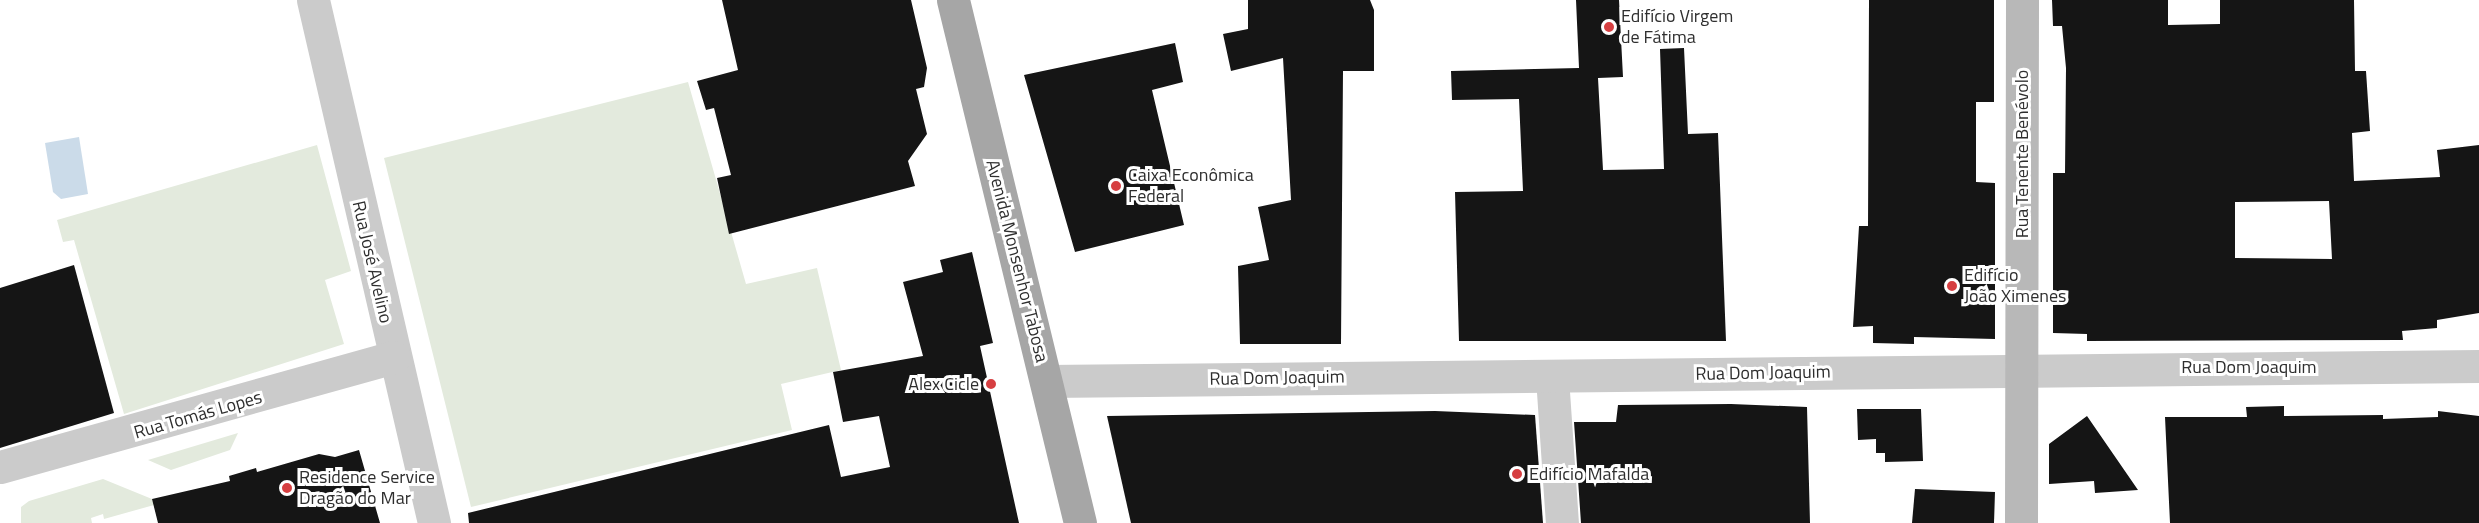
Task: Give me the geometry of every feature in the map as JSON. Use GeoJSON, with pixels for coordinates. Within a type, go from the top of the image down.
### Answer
{"type":"FeatureCollection","features":[{"type":"Feature","properties":{"kind":"main road","name":"Avenida Monsenhor Tabosa"},"geometry":{"type":"LineString","coordinates":[[953,0],[1080,523]]}},
{"type":"Feature","properties":{"kind":"street","name":"Rua José Avelino"},"geometry":{"type":"LineString","coordinates":[[313,0],[434,523]]}},
{"type":"Feature","properties":{"kind":"street","name":"Rua Tenente Benévolo"},"geometry":{"type":"LineString","coordinates":[[2021,523],[2022,0]]}},
{"type":"Feature","properties":{"kind":"street","name":"Rua Tomás Lopes"},"geometry":{"type":"LineString","coordinates":[[0,467],[394,357]]}},
{"type":"Feature","properties":{"kind":"street","name":"Rua Dom Joaquim"},"geometry":{"type":"LineString","coordinates":[[1046,381],[2021,368],[2479,366]]}},
{"type":"Feature","properties":{"kind":"street"},"geometry":{"type":"LineString","coordinates":[[1551,376],[1562,523]]}},
{"type":"Feature","properties":{"kind":"shaded area"},"geometry":{"type":"Polygon","coordinates":[[[688,82],[746,284],[817,268],[841,370],[781,384],[792,430],[471,507],[384,158],[688,82]]]}},
{"type":"Feature","properties":{"kind":"shaded area"},"geometry":{"type":"Polygon","coordinates":[[[317,145],[351,271],[325,280],[344,344],[124,414],[74,240],[63,242],[57,220],[317,145]]]}},
{"type":"Feature","properties":{"kind":"shaded area"},"geometry":{"type":"Polygon","coordinates":[[[238,433],[230,450],[171,470],[148,460],[238,433]]]}},
{"type":"Feature","properties":{"kind":"shaded area"},"geometry":{"type":"Polygon","coordinates":[[[103,479],[152,499],[154,505],[104,519],[103,514],[91,518],[92,523],[21,523],[21,507],[29,501],[103,479]]]}},
{"type":"Feature","properties":{"kind":"water"},"geometry":{"type":"Polygon","coordinates":[[[79,137],[88,194],[61,199],[53,192],[45,143],[79,137]]]}},
{"type":"Feature","properties":{"kind":"building"},"geometry":{"type":"Polygon","coordinates":[[[722,0],[911,0],[927,68],[924,87],[916,89],[927,134],[908,161],[915,186],[729,234],[717,178],[731,175],[714,108],[706,110],[697,81],[738,70],[722,0]]]}},
{"type":"Feature","properties":{"kind":"building"},"geometry":{"type":"Polygon","coordinates":[[[1248,0],[1370,0],[1374,10],[1374,71],[1343,71],[1341,344],[1240,344],[1238,266],[1269,260],[1258,207],[1291,200],[1283,58],[1231,71],[1223,34],[1248,29],[1248,0]]]}},
{"type":"Feature","properties":{"kind":"building"},"geometry":{"type":"Polygon","coordinates":[[[1576,0],[1619,0],[1623,77],[1598,78],[1603,170],[1664,169],[1660,49],[1684,48],[1688,134],[1718,133],[1726,341],[1459,341],[1455,192],[1523,191],[1519,99],[1452,100],[1451,71],[1579,68],[1576,0]]]}},
{"type":"Feature","properties":{"kind":"building"},"geometry":{"type":"Polygon","coordinates":[[[1869,0],[1994,0],[1994,102],[1976,102],[1976,182],[1995,183],[1995,339],[1914,337],[1914,344],[1873,343],[1873,326],[1853,327],[1859,226],[1868,226],[1869,0]]]}},
{"type":"Feature","properties":{"kind":"building"},"geometry":{"type":"Polygon","coordinates":[[[2052,0],[2168,0],[2168,25],[2220,24],[2220,0],[2354,0],[2355,71],[2366,71],[2370,131],[2352,133],[2354,181],[2440,177],[2437,150],[2479,145],[2479,313],[2437,320],[2437,328],[2402,331],[2403,340],[2087,341],[2087,334],[2053,333],[2053,173],[2065,173],[2066,68],[2062,26],[2053,26],[2052,0]],[[2329,201],[2235,202],[2235,258],[2332,259],[2329,201]]]}},
{"type":"Feature","properties":{"kind":"building"},"geometry":{"type":"Polygon","coordinates":[[[1175,43],[1183,82],[1152,90],[1184,225],[1075,252],[1024,75],[1175,43]]]}},
{"type":"Feature","properties":{"kind":"building"},"geometry":{"type":"Polygon","coordinates":[[[972,252],[993,343],[980,346],[1019,523],[469,523],[468,513],[829,425],[841,477],[890,467],[879,416],[843,422],[833,372],[923,356],[903,282],[943,272],[940,260],[972,252]]]}},
{"type":"Feature","properties":{"kind":"building"},"geometry":{"type":"Polygon","coordinates":[[[74,265],[114,413],[0,448],[0,288],[74,265]]]}},
{"type":"Feature","properties":{"kind":"building"},"geometry":{"type":"Polygon","coordinates":[[[1731,404],[1807,407],[1810,523],[1581,523],[1574,422],[1616,422],[1618,405],[1731,404]]]}},
{"type":"Feature","properties":{"kind":"building"},"geometry":{"type":"Polygon","coordinates":[[[2284,406],[2284,416],[2383,415],[2383,419],[2438,417],[2438,411],[2479,416],[2479,523],[2170,523],[2165,417],[2247,417],[2246,407],[2284,406]]]}},
{"type":"Feature","properties":{"kind":"building"},"geometry":{"type":"Polygon","coordinates":[[[1857,409],[1921,409],[1923,461],[1885,462],[1885,453],[1876,453],[1876,439],[1858,440],[1857,409]]]}},
{"type":"Feature","properties":{"kind":"building"},"geometry":{"type":"Polygon","coordinates":[[[1435,411],[1535,415],[1543,523],[1131,523],[1107,416],[1435,411]]]}},
{"type":"Feature","properties":{"kind":"building"},"geometry":{"type":"Polygon","coordinates":[[[2087,416],[2138,490],[2095,493],[2094,481],[2049,484],[2049,444],[2087,416]]]}},
{"type":"Feature","properties":{"kind":"building","name":"Residence Service Dragão do Mar"},"geometry":{"type":"Polygon","coordinates":[[[359,450],[380,523],[158,523],[152,499],[230,481],[229,476],[256,468],[257,472],[319,454],[335,457],[359,450]]]}},
{"type":"Feature","properties":{"kind":"building"},"geometry":{"type":"Polygon","coordinates":[[[1915,489],[1995,492],[1994,523],[1912,523],[1915,489]]]}},
{"type":"Feature","properties":{"kind":"place","name":"Edifício Virgem de Fátima"},"geometry":{"type":"Point","coordinates":[1609,27]}},
{"type":"Feature","properties":{"kind":"place","name":"Caixa Econômica Federal"},"geometry":{"type":"Point","coordinates":[1116,186]}},
{"type":"Feature","properties":{"kind":"place","name":"Edifício João Ximenes"},"geometry":{"type":"Point","coordinates":[1952,286]}},
{"type":"Feature","properties":{"kind":"place","name":"Alex Cicle"},"geometry":{"type":"Point","coordinates":[991,384]}},
{"type":"Feature","properties":{"kind":"place","name":"Edifício Mafalda"},"geometry":{"type":"Point","coordinates":[1517,474]}},
{"type":"Feature","properties":{"kind":"place","name":"Residence Service Dragão do Mar"},"geometry":{"type":"Point","coordinates":[287,488]}}]}
